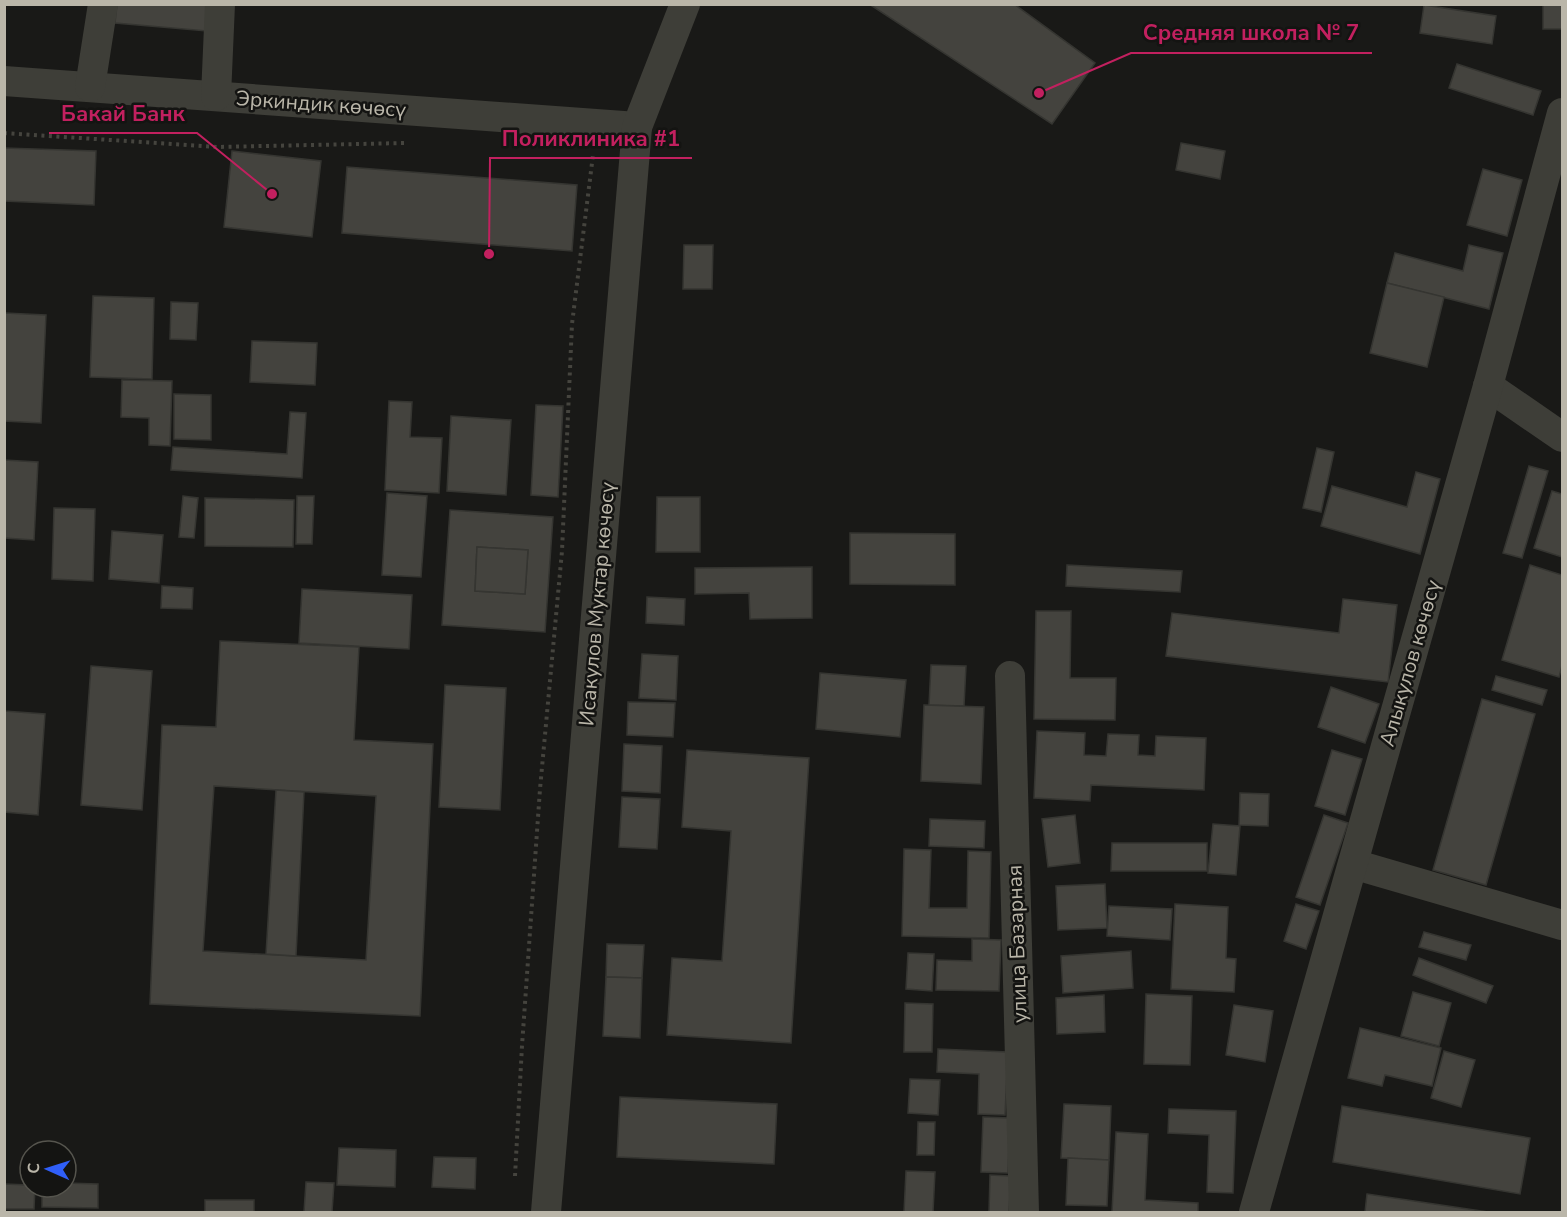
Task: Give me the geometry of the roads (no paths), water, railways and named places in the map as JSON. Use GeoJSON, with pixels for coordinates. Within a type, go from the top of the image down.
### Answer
{"type":"FeatureCollection","features":[{"type":"Feature","properties":{"kind":"street"},"geometry":{"type":"LineString","coordinates":[[90,87],[103,4]]}},
{"type":"Feature","properties":{"kind":"street"},"geometry":{"type":"LineString","coordinates":[[216,96],[220,4]]}},
{"type":"Feature","properties":{"kind":"street","name":"Исакулов Муктар көчөсү"},"geometry":{"type":"LineString","coordinates":[[546,1212],[637,127],[686,4]]}},
{"type":"Feature","properties":{"kind":"street","name":"Эркиндик көчөсү"},"geometry":{"type":"LineString","coordinates":[[4,81],[637,127]]}},
{"type":"Feature","properties":{"kind":"street","name":"Алыкулов көчөсү"},"geometry":{"type":"LineString","coordinates":[[1254,1212],[1488,386],[1563,112]]}},
{"type":"Feature","properties":{"kind":"street"},"geometry":{"type":"LineString","coordinates":[[1488,386],[1563,437]]}},
{"type":"Feature","properties":{"kind":"street","name":"улица Базарная"},"geometry":{"type":"LineString","coordinates":[[1010,676],[1024,1212]]}},
{"type":"Feature","properties":{"kind":"street"},"geometry":{"type":"LineString","coordinates":[[1353,864],[1563,925]]}},
{"type":"Feature","properties":{"kind":"place","name":"Средняя школа № 7"},"geometry":{"type":"Point","coordinates":[1039,93]}},
{"type":"Feature","properties":{"kind":"place","name":"Бакай Банк"},"geometry":{"type":"Point","coordinates":[272,194]}},
{"type":"Feature","properties":{"kind":"place","name":"Поликлиника #1"},"geometry":{"type":"Point","coordinates":[489,254]}}]}
